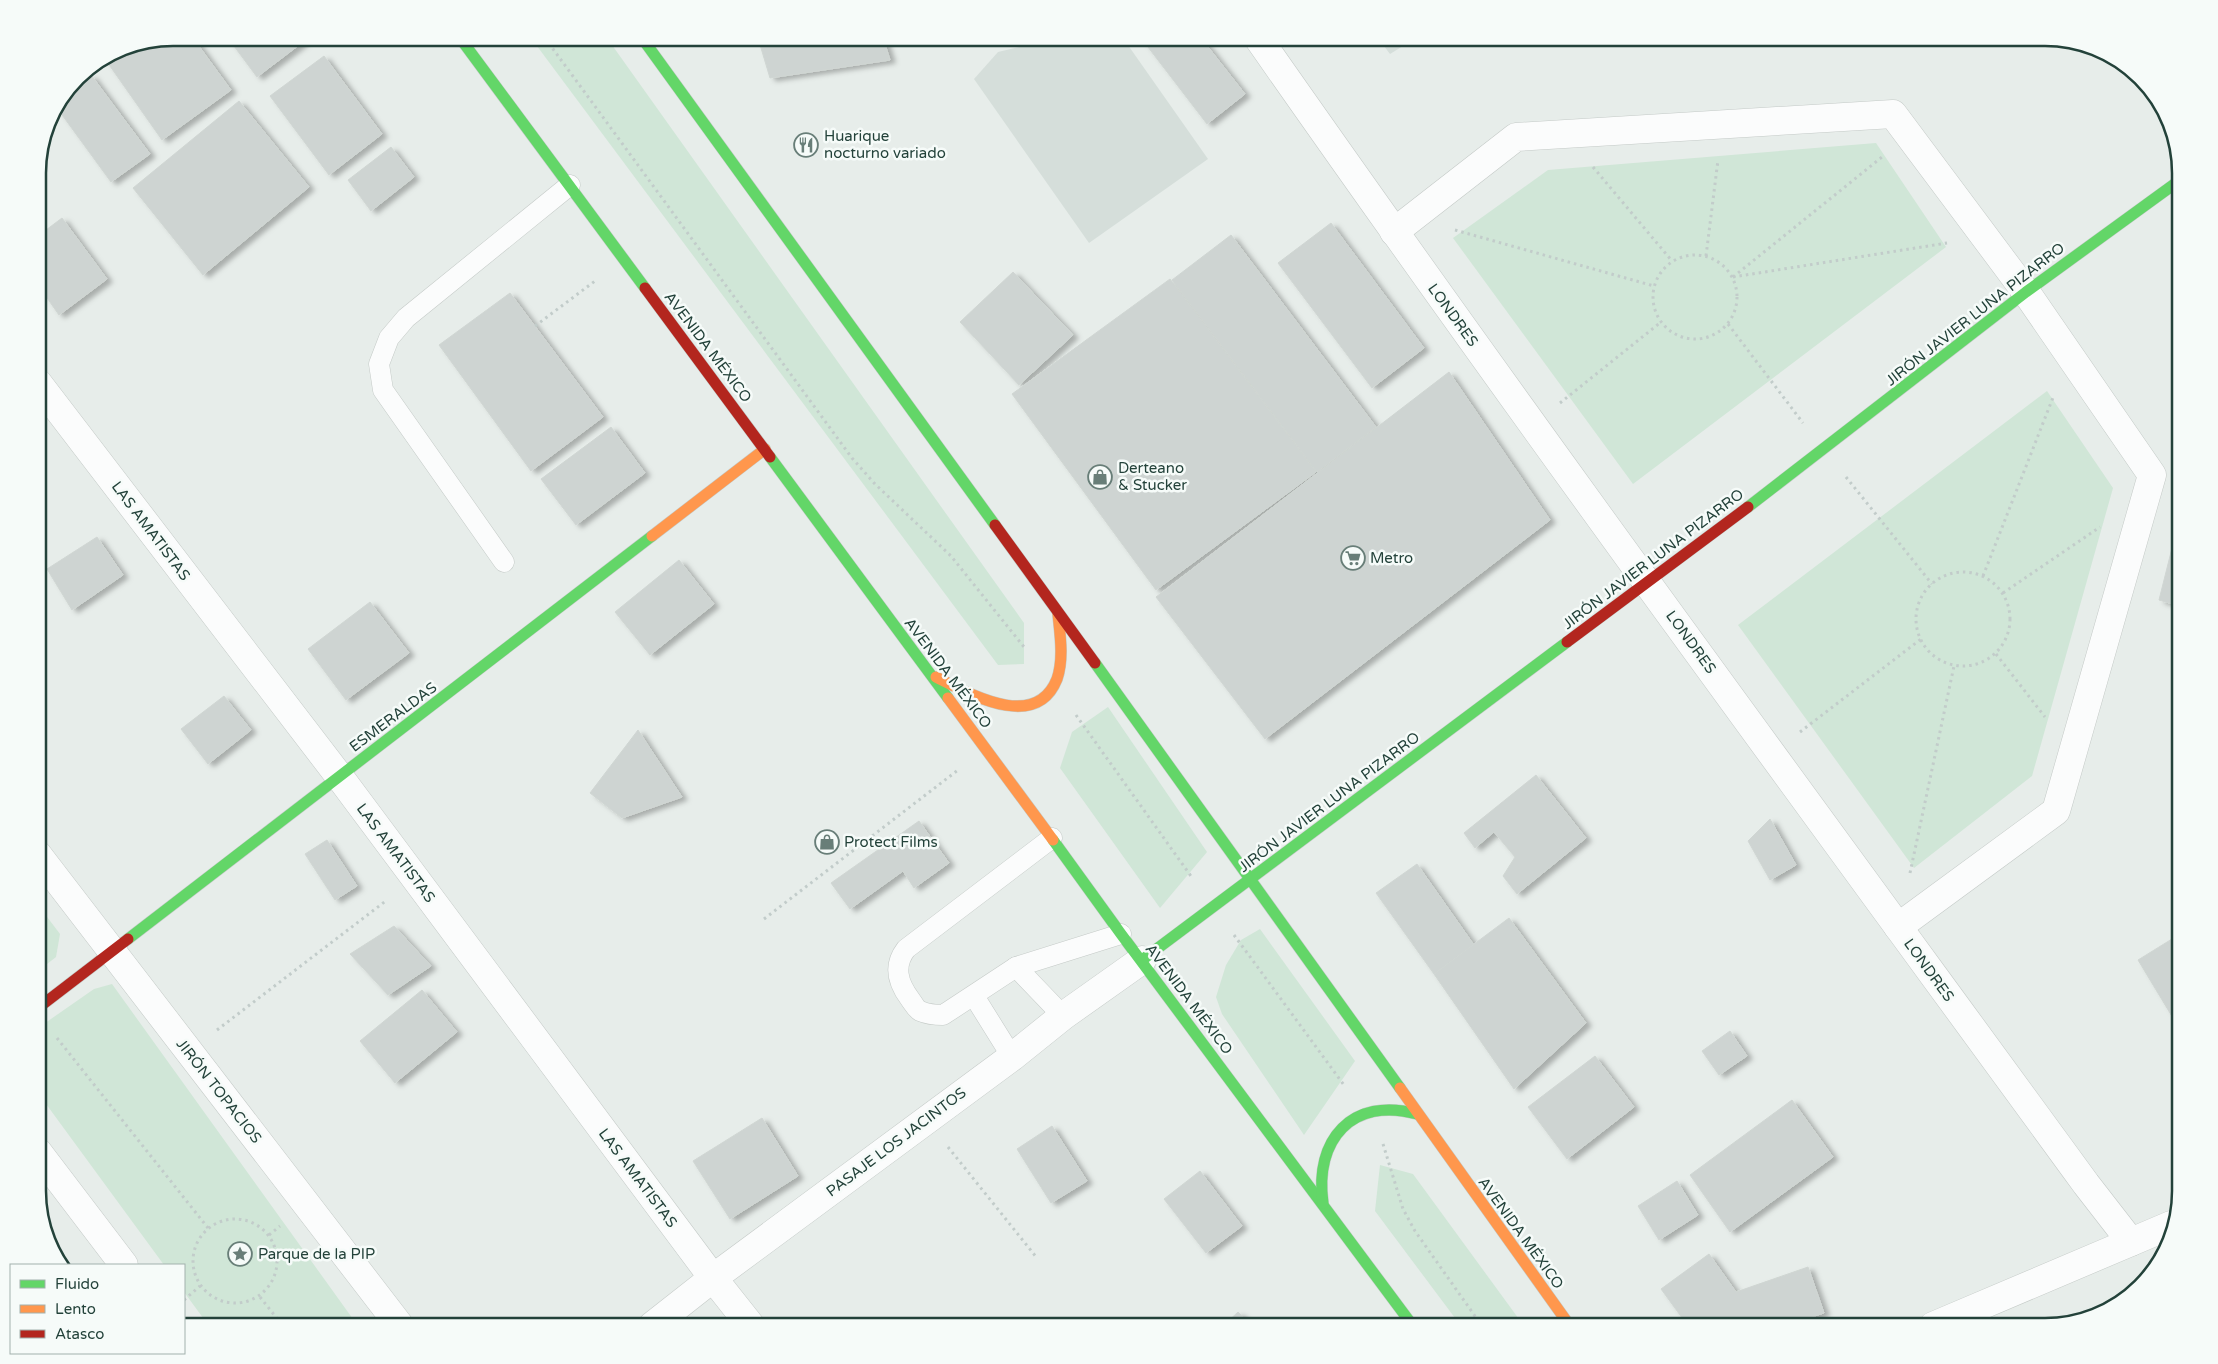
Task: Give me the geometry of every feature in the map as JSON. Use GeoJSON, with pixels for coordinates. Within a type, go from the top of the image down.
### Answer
{"type":"FeatureCollection","features":[{"type":"Feature","properties":{"kind":"main road","name":"AVENIDA MÉXICO"},"geometry":{"type":"LineString","coordinates":[[466,46],[1121,934],[1407,1318]]}},
{"type":"Feature","properties":{"kind":"main road","name":"AVENIDA MÉXICO"},"geometry":{"type":"LineString","coordinates":[[648,46],[1250,879],[1564,1318]]}},
{"type":"Feature","properties":{"kind":"main road","name":"JIRÓN JAVIER LUNA PIZARRO"},"geometry":{"type":"LineString","coordinates":[[1142,960],[1824,450],[2026,292],[2171,187]]}},
{"type":"Feature","properties":{"kind":"main road","name":"ESMERALDAS"},"geometry":{"type":"LineString","coordinates":[[47,1001],[765,450]]}},
{"type":"Feature","properties":{"kind":"main road"},"geometry":{"type":"LineString","coordinates":[[930,674],[965,693],[993,704],[1018,707],[1039,703],[1049,695],[1060,674],[1062,642],[1058,613]]}},
{"type":"Feature","properties":{"kind":"main road"},"geometry":{"type":"LineString","coordinates":[[1323,1203],[1320,1190],[1322,1162],[1327,1149],[1343,1127],[1366,1113],[1383,1109],[1400,1109],[1417,1114]]}},
{"type":"Feature","properties":{"kind":"street","name":"LONDRES"},"geometry":{"type":"LineString","coordinates":[[1264,46],[1403,225],[1532,426],[1648,582],[2086,1184],[2131,1242]]}},
{"type":"Feature","properties":{"kind":"street"},"geometry":{"type":"LineString","coordinates":[[1403,225],[1516,137],[1893,114],[2026,292],[2152,475],[2056,810],[1898,927]]}},
{"type":"Feature","properties":{"kind":"street","name":"LAS AMATISTAS"},"geometry":{"type":"LineString","coordinates":[[47,398],[339,776],[713,1278],[746,1318]]}},
{"type":"Feature","properties":{"kind":"street","name":"JIRÓN TOPACIOS"},"geometry":{"type":"LineString","coordinates":[[47,867],[394,1318]]}},
{"type":"Feature","properties":{"kind":"street","name":"PASAJE LOS JACINTOS"},"geometry":{"type":"LineString","coordinates":[[662,1318],[713,1278],[1012,1057],[1063,1016],[1142,960]]}},
{"type":"Feature","properties":{"kind":"street"},"geometry":{"type":"LineString","coordinates":[[47,1164],[123,1264]]}},
{"type":"Feature","properties":{"kind":"street"},"geometry":{"type":"LineString","coordinates":[[1966,1318],[2166,1227]]}},
{"type":"Feature","properties":{"kind":"lane"},"geometry":{"type":"LineString","coordinates":[[504,562],[383,390],[379,364],[389,338],[406,318],[570,186]]}},
{"type":"Feature","properties":{"kind":"lane"},"geometry":{"type":"LineString","coordinates":[[1052,838],[906,949],[899,958],[899,981],[918,1010],[943,1015],[1016,968],[1121,934]]}},
{"type":"Feature","properties":{"kind":"lane"},"geometry":{"type":"LineString","coordinates":[[1016,968],[1063,1016]]}},
{"type":"Feature","properties":{"kind":"lane"},"geometry":{"type":"LineString","coordinates":[[974,996],[1012,1057]]}},
{"type":"Feature","properties":{"kind":"path"},"geometry":{"type":"LineString","coordinates":[[1706,256],[1722,124]]}},
{"type":"Feature","properties":{"kind":"path"},"geometry":{"type":"LineString","coordinates":[[1566,134],[1672,261]]}},
{"type":"Feature","properties":{"kind":"path"},"geometry":{"type":"LineString","coordinates":[[1732,277],[1909,135]]}},
{"type":"Feature","properties":{"kind":"path"},"geometry":{"type":"LineString","coordinates":[[1403,225],[1654,286]]}},
{"type":"Feature","properties":{"kind":"path"},"geometry":{"type":"LineString","coordinates":[[1732,277],[1986,237]]}},
{"type":"Feature","properties":{"kind":"path"},"geometry":{"type":"LineString","coordinates":[[1688,255],[1706,256],[1716,260],[1732,277],[1737,289],[1737,302],[1734,314],[1728,324],[1718,333],[1694,340],[1681,337],[1670,331],[1661,322],[1654,305],[1654,286],[1664,268],[1672,261],[1688,255]]}},
{"type":"Feature","properties":{"kind":"path"},"geometry":{"type":"LineString","coordinates":[[535,326],[624,259]]}},
{"type":"Feature","properties":{"kind":"path"},"geometry":{"type":"LineString","coordinates":[[1532,426],[1661,322]]}},
{"type":"Feature","properties":{"kind":"path"},"geometry":{"type":"LineString","coordinates":[[1728,324],[1824,450],[1932,584]]}},
{"type":"Feature","properties":{"kind":"path"},"geometry":{"type":"LineString","coordinates":[[1983,576],[2069,355]]}},
{"type":"Feature","properties":{"kind":"path"},"geometry":{"type":"LineString","coordinates":[[2003,593],[2146,495]]}},
{"type":"Feature","properties":{"kind":"path"},"geometry":{"type":"LineString","coordinates":[[1961,571],[1983,576],[1992,581],[2003,593],[2010,608],[2010,625],[2006,641],[1996,654],[1984,662],[1969,666],[1954,666],[1940,660],[1928,651],[1921,639],[1916,624],[1917,609],[1922,596],[1932,584],[1945,575],[1961,571]]}},
{"type":"Feature","properties":{"kind":"path"},"geometry":{"type":"LineString","coordinates":[[1772,754],[1921,639]]}},
{"type":"Feature","properties":{"kind":"path"},"geometry":{"type":"LineString","coordinates":[[1996,654],[2073,752]]}},
{"type":"Feature","properties":{"kind":"path"},"geometry":{"type":"LineString","coordinates":[[1898,927],[1954,666]]}},
{"type":"Feature","properties":{"kind":"path"},"geometry":{"type":"LineString","coordinates":[[764,919],[986,749]]}},
{"type":"Feature","properties":{"kind":"path"},"geometry":{"type":"LineString","coordinates":[[188,1052],[415,878]]}},
{"type":"Feature","properties":{"kind":"path"},"geometry":{"type":"LineString","coordinates":[[56,1037],[208,1228]]}},
{"type":"Feature","properties":{"kind":"path"},"geometry":{"type":"LineString","coordinates":[[926,1120],[1037,1258]]}},
{"type":"Feature","properties":{"kind":"path"},"geometry":{"type":"LineString","coordinates":[[233,1218],[247,1220],[259,1226],[269,1235],[276,1248],[278,1261],[276,1275],[270,1287],[260,1297],[234,1304],[210,1295],[200,1286],[193,1262],[194,1250],[208,1228],[233,1218]]}},
{"type":"Feature","properties":{"kind":"path"},"geometry":{"type":"LineString","coordinates":[[185,1299],[200,1286]]}},
{"type":"Feature","properties":{"kind":"path"},"geometry":{"type":"LineString","coordinates":[[260,1297],[277,1318]]}},
{"type":"Feature","properties":{"kind":"shaded area"},"geometry":{"type":"Polygon","coordinates":[[[1023,46],[1129,46],[1208,159],[1089,243],[974,79],[998,52],[1023,46]]]}},
{"type":"Feature","properties":{"kind":"shaded area"},"geometry":{"type":"Polygon","coordinates":[[[1384,46],[1403,46],[1390,54],[1384,46]]]}},
{"type":"Feature","properties":{"kind":"green space"},"geometry":{"type":"Polygon","coordinates":[[[537,46],[613,46],[1024,623],[1024,664],[998,665],[537,46]]]}},
{"type":"Feature","properties":{"kind":"green space"},"geometry":{"type":"Polygon","coordinates":[[[1876,143],[1946,247],[1633,484],[1453,238],[1548,170],[1876,143]]]}},
{"type":"Feature","properties":{"kind":"green space"},"geometry":{"type":"Polygon","coordinates":[[[2047,391],[2113,488],[2032,776],[1914,868],[1738,625],[2047,391]]]}},
{"type":"Feature","properties":{"kind":"green space"},"geometry":{"type":"Polygon","coordinates":[[[1108,707],[1207,852],[1160,908],[1060,768],[1072,732],[1108,707]]]}},
{"type":"Feature","properties":{"kind":"green space"},"geometry":{"type":"Polygon","coordinates":[[[47,917],[60,934],[56,957],[47,964],[47,917]]]}},
{"type":"Feature","properties":{"kind":"green space"},"geometry":{"type":"Polygon","coordinates":[[[1260,929],[1355,1061],[1304,1135],[1222,1014],[1216,997],[1226,965],[1241,940],[1260,929]]]}},
{"type":"Feature","properties":{"kind":"green space"},"geometry":{"type":"Polygon","coordinates":[[[112,984],[352,1318],[203,1318],[185,1293],[185,1264],[163,1264],[47,1105],[47,1022],[94,989],[112,984]]]}},
{"type":"Feature","properties":{"kind":"green space"},"geometry":{"type":"Polygon","coordinates":[[[1380,1165],[1413,1174],[1518,1318],[1455,1318],[1375,1211],[1380,1165]]]}},
{"type":"Feature","properties":{"kind":"building"},"geometry":{"type":"Polygon","coordinates":[[[199,46],[231,90],[162,140],[109,64],[133,53],[157,47],[199,46]]]}},
{"type":"Feature","properties":{"kind":"building"},"geometry":{"type":"Polygon","coordinates":[[[234,46],[298,46],[257,77],[234,46]]]}},
{"type":"Feature","properties":{"kind":"building"},"geometry":{"type":"Polygon","coordinates":[[[760,46],[886,46],[890,60],[770,78],[760,46]]]}},
{"type":"Feature","properties":{"kind":"building"},"geometry":{"type":"Polygon","coordinates":[[[1147,46],[1207,46],[1245,94],[1207,124],[1147,46]]]}},
{"type":"Feature","properties":{"kind":"building"},"geometry":{"type":"Polygon","coordinates":[[[324,56],[382,134],[329,175],[270,96],[324,56]]]}},
{"type":"Feature","properties":{"kind":"building"},"geometry":{"type":"Polygon","coordinates":[[[92,76],[150,154],[111,182],[61,114],[73,96],[92,76]]]}},
{"type":"Feature","properties":{"kind":"building"},"geometry":{"type":"Polygon","coordinates":[[[239,101],[309,187],[203,275],[133,188],[239,101]]]}},
{"type":"Feature","properties":{"kind":"building"},"geometry":{"type":"Polygon","coordinates":[[[391,147],[414,177],[371,211],[348,180],[391,147]]]}},
{"type":"Feature","properties":{"kind":"building"},"geometry":{"type":"Polygon","coordinates":[[[62,218],[107,279],[59,315],[47,298],[47,229],[62,218]]]}},
{"type":"Feature","properties":{"kind":"building"},"geometry":{"type":"Polygon","coordinates":[[[1331,223],[1424,348],[1372,388],[1278,263],[1331,223]]]}},
{"type":"Feature","properties":{"kind":"building"},"geometry":{"type":"Polygon","coordinates":[[[1231,235],[1376,427],[1317,472],[1172,280],[1231,235]]]}},
{"type":"Feature","properties":{"kind":"building"},"geometry":{"type":"Polygon","coordinates":[[[1013,272],[1073,335],[1019,385],[960,322],[1013,272]]]}},
{"type":"Feature","properties":{"kind":"building"},"geometry":{"type":"Polygon","coordinates":[[[1170,279],[1316,472],[1156,590],[1012,394],[1170,279]]]}},
{"type":"Feature","properties":{"kind":"building"},"geometry":{"type":"Polygon","coordinates":[[[510,293],[603,417],[531,471],[439,345],[510,293]]]}},
{"type":"Feature","properties":{"kind":"building","name":"Metro"},"geometry":{"type":"Polygon","coordinates":[[[1449,372],[1550,520],[1265,739],[1156,597],[1449,372]]]}},
{"type":"Feature","properties":{"kind":"building"},"geometry":{"type":"Polygon","coordinates":[[[611,427],[645,473],[576,525],[541,479],[611,427]]]}},
{"type":"Feature","properties":{"kind":"building"},"geometry":{"type":"Polygon","coordinates":[[[97,537],[123,575],[72,610],[47,569],[97,537]]]}},
{"type":"Feature","properties":{"kind":"building"},"geometry":{"type":"Polygon","coordinates":[[[2171,550],[2171,604],[2159,600],[2171,550]]]}},
{"type":"Feature","properties":{"kind":"building"},"geometry":{"type":"Polygon","coordinates":[[[679,560],[714,604],[650,655],[615,612],[679,560]]]}},
{"type":"Feature","properties":{"kind":"building"},"geometry":{"type":"Polygon","coordinates":[[[370,602],[409,653],[346,700],[308,649],[370,602]]]}},
{"type":"Feature","properties":{"kind":"building"},"geometry":{"type":"Polygon","coordinates":[[[224,696],[251,730],[208,764],[181,729],[224,696]]]}},
{"type":"Feature","properties":{"kind":"building"},"geometry":{"type":"Polygon","coordinates":[[[638,730],[682,797],[622,818],[590,793],[638,730]]]}},
{"type":"Feature","properties":{"kind":"building"},"geometry":{"type":"Polygon","coordinates":[[[1536,775],[1586,838],[1517,894],[1503,876],[1515,857],[1494,832],[1475,848],[1464,833],[1536,775]]]}},
{"type":"Feature","properties":{"kind":"building"},"geometry":{"type":"Polygon","coordinates":[[[1770,819],[1796,865],[1770,880],[1748,841],[1770,819]]]}},
{"type":"Feature","properties":{"kind":"building"},"geometry":{"type":"Polygon","coordinates":[[[919,821],[949,863],[914,888],[903,871],[850,909],[831,883],[919,821]]]}},
{"type":"Feature","properties":{"kind":"building"},"geometry":{"type":"Polygon","coordinates":[[[327,840],[357,886],[335,900],[305,854],[327,840]]]}},
{"type":"Feature","properties":{"kind":"building"},"geometry":{"type":"Polygon","coordinates":[[[1417,864],[1474,945],[1434,974],[1376,893],[1417,864]]]}},
{"type":"Feature","properties":{"kind":"building"},"geometry":{"type":"Polygon","coordinates":[[[1509,918],[1586,1023],[1514,1089],[1434,974],[1509,918]]]}},
{"type":"Feature","properties":{"kind":"building"},"geometry":{"type":"Polygon","coordinates":[[[394,926],[431,966],[388,995],[350,954],[394,926]]]}},
{"type":"Feature","properties":{"kind":"building"},"geometry":{"type":"Polygon","coordinates":[[[2172,939],[2172,1016],[2138,960],[2172,939]]]}},
{"type":"Feature","properties":{"kind":"building"},"geometry":{"type":"Polygon","coordinates":[[[422,990],[457,1032],[395,1083],[360,1041],[422,990]]]}},
{"type":"Feature","properties":{"kind":"building"},"geometry":{"type":"Polygon","coordinates":[[[1730,1031],[1747,1056],[1719,1075],[1702,1051],[1730,1031]]]}},
{"type":"Feature","properties":{"kind":"building"},"geometry":{"type":"Polygon","coordinates":[[[1595,1056],[1634,1107],[1567,1159],[1528,1107],[1595,1056]]]}},
{"type":"Feature","properties":{"kind":"building"},"geometry":{"type":"Polygon","coordinates":[[[1792,1100],[1833,1157],[1730,1232],[1690,1175],[1792,1100]]]}},
{"type":"Feature","properties":{"kind":"building"},"geometry":{"type":"Polygon","coordinates":[[[762,1118],[798,1176],[730,1219],[693,1161],[762,1118]]]}},
{"type":"Feature","properties":{"kind":"building"},"geometry":{"type":"Polygon","coordinates":[[[1052,1126],[1087,1181],[1051,1203],[1017,1149],[1052,1126]]]}},
{"type":"Feature","properties":{"kind":"building"},"geometry":{"type":"Polygon","coordinates":[[[1200,1171],[1242,1226],[1206,1253],[1164,1199],[1200,1171]]]}},
{"type":"Feature","properties":{"kind":"building"},"geometry":{"type":"Polygon","coordinates":[[[1677,1181],[1698,1215],[1659,1240],[1638,1206],[1677,1181]]]}},
{"type":"Feature","properties":{"kind":"building"},"geometry":{"type":"Polygon","coordinates":[[[1709,1254],[1736,1292],[1808,1267],[1824,1313],[1809,1318],[1682,1318],[1661,1289],[1709,1254]]]}},
{"type":"Feature","properties":{"kind":"building"},"geometry":{"type":"Polygon","coordinates":[[[1238,1312],[1244,1318],[1232,1318],[1238,1312]]]}},
{"type":"Feature","properties":{"kind":"traffic: fast"},"geometry":{"type":"LineString","coordinates":[[466,46],[645,288]]}},
{"type":"Feature","properties":{"kind":"traffic: fast"},"geometry":{"type":"LineString","coordinates":[[648,46],[995,525]]}},
{"type":"Feature","properties":{"kind":"traffic: fast"},"geometry":{"type":"LineString","coordinates":[[1748,507],[2026,292],[2171,187]]}},
{"type":"Feature","properties":{"kind":"traffic: fast"},"geometry":{"type":"LineString","coordinates":[[770,457],[948,698]]}},
{"type":"Feature","properties":{"kind":"traffic: fast"},"geometry":{"type":"LineString","coordinates":[[128,939],[652,536]]}},
{"type":"Feature","properties":{"kind":"traffic: fast"},"geometry":{"type":"LineString","coordinates":[[1142,960],[1567,642]]}},
{"type":"Feature","properties":{"kind":"traffic: fast"},"geometry":{"type":"LineString","coordinates":[[1095,663],[1400,1088]]}},
{"type":"Feature","properties":{"kind":"traffic: fast"},"geometry":{"type":"LineString","coordinates":[[1053,840],[1407,1318]]}},
{"type":"Feature","properties":{"kind":"traffic: fast"},"geometry":{"type":"LineString","coordinates":[[1323,1203],[1322,1180],[1325,1160],[1332,1142],[1342,1128],[1356,1118],[1374,1111],[1394,1110],[1417,1114]]}},
{"type":"Feature","properties":{"kind":"traffic: slow"},"geometry":{"type":"LineString","coordinates":[[652,536],[765,449]]}},
{"type":"Feature","properties":{"kind":"traffic: slow"},"geometry":{"type":"LineString","coordinates":[[936,677],[966,692],[1001,704],[1018,706],[1034,703],[1047,695],[1057,679],[1061,646],[1058,614]]}},
{"type":"Feature","properties":{"kind":"traffic: slow"},"geometry":{"type":"LineString","coordinates":[[948,698],[1053,840]]}},
{"type":"Feature","properties":{"kind":"traffic: slow"},"geometry":{"type":"LineString","coordinates":[[1400,1088],[1564,1318]]}},
{"type":"Feature","properties":{"kind":"traffic: jam"},"geometry":{"type":"LineString","coordinates":[[645,288],[770,457]]}},
{"type":"Feature","properties":{"kind":"traffic: jam"},"geometry":{"type":"LineString","coordinates":[[1567,642],[1748,507]]}},
{"type":"Feature","properties":{"kind":"traffic: jam"},"geometry":{"type":"LineString","coordinates":[[995,525],[1095,663]]}},
{"type":"Feature","properties":{"kind":"traffic: jam"},"geometry":{"type":"LineString","coordinates":[[47,1001],[128,939]]}},
{"type":"Feature","properties":{"kind":"place","name":"Huarique nocturno variado"},"geometry":{"type":"Point","coordinates":[806,145]}},
{"type":"Feature","properties":{"kind":"place","name":"Derteano & Stucker"},"geometry":{"type":"Point","coordinates":[1100,477]}},
{"type":"Feature","properties":{"kind":"place","name":"Metro"},"geometry":{"type":"Point","coordinates":[1353,558]}},
{"type":"Feature","properties":{"kind":"place","name":"Protect Films"},"geometry":{"type":"Point","coordinates":[827,842]}},
{"type":"Feature","properties":{"kind":"place","name":"Parque de la PIP"},"geometry":{"type":"Point","coordinates":[240,1254]}}]}
